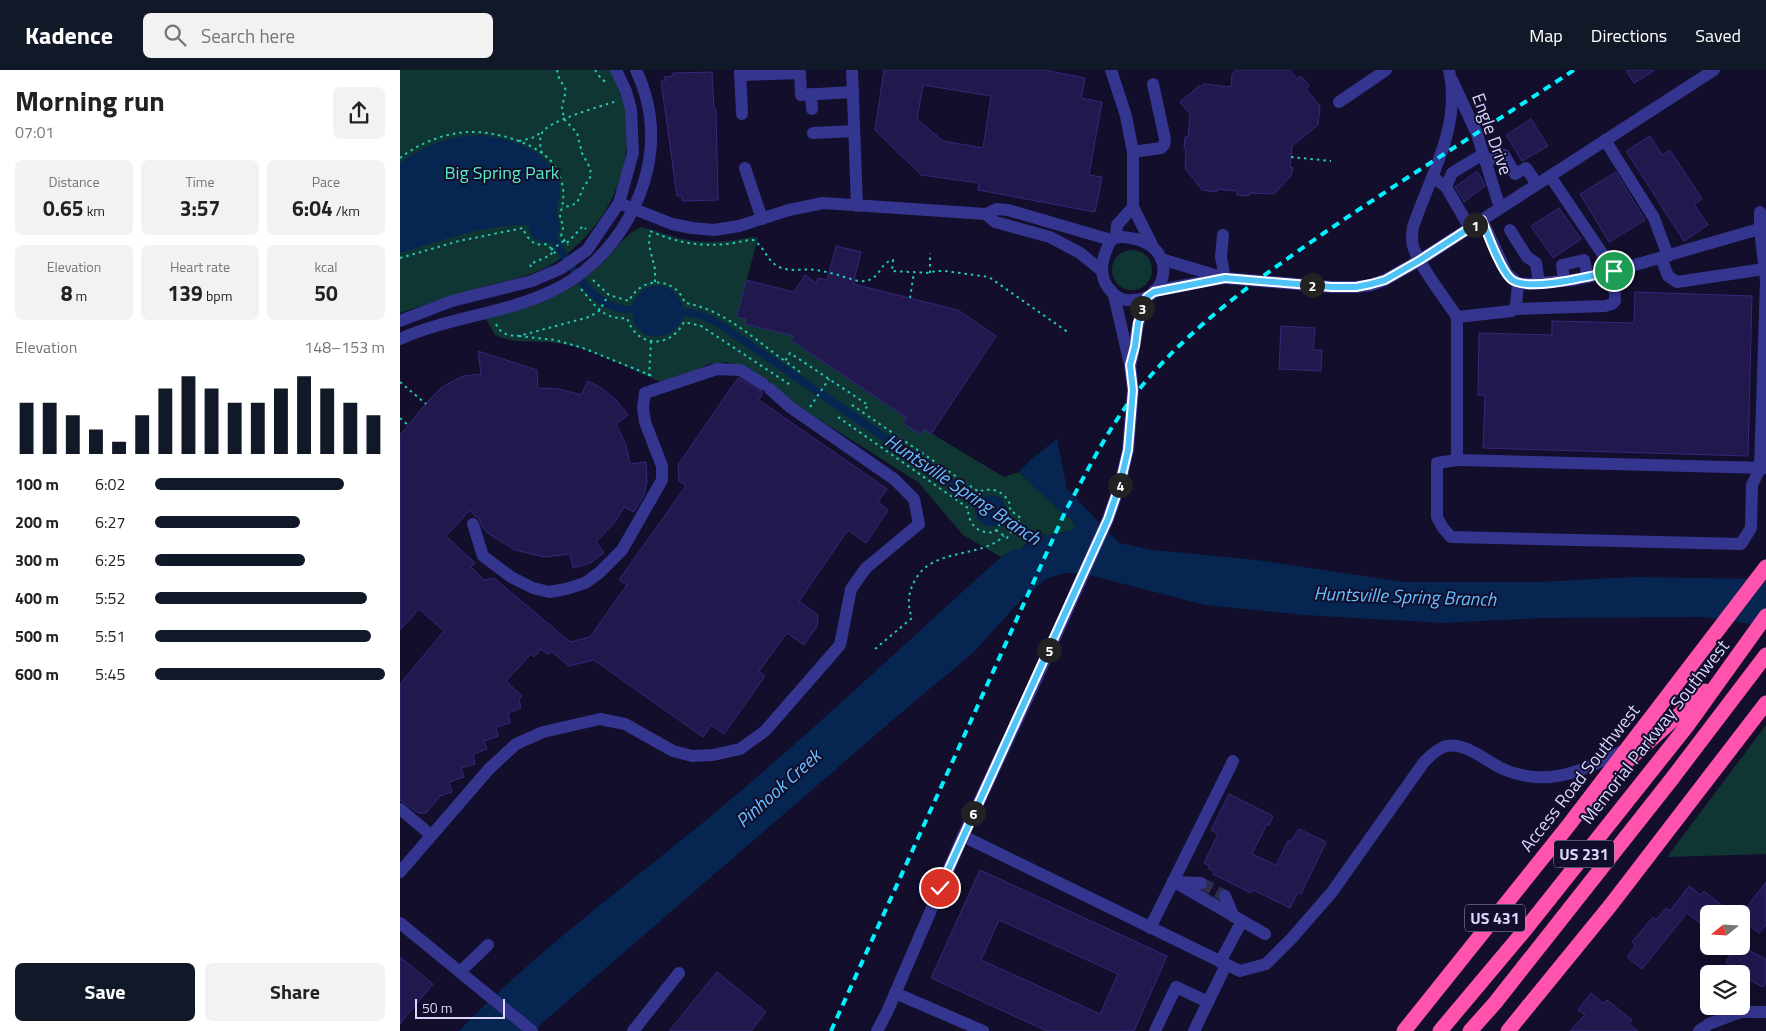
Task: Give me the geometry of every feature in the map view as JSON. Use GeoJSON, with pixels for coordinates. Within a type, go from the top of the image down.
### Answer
{"type":"FeatureCollection","features":[{"type":"Feature","properties":{"kind":"highway","name":"Access Road Southwest"},"geometry":{"type":"LineString","coordinates":[[1421,1009],[1460,963],[1594,792],[1766,567]]}},
{"type":"Feature","properties":{"kind":"highway","name":"Memorial Parkway Southwest"},"geometry":{"type":"LineString","coordinates":[[1440,1031],[1524,931],[1687,726],[1766,616]]}},
{"type":"Feature","properties":{"kind":"highway","name":"US 231"},"geometry":{"type":"LineString","coordinates":[[1470,1031],[1496,1002],[1671,780],[1766,655]]}},
{"type":"Feature","properties":{"kind":"highway"},"geometry":{"type":"LineString","coordinates":[[1594,792],[1729,668]]}},
{"type":"Feature","properties":{"kind":"highway"},"geometry":{"type":"LineString","coordinates":[[1508,1031],[1610,906],[1766,703]]}},
{"type":"Feature","properties":{"kind":"highway"},"geometry":{"type":"LineString","coordinates":[[1398,1031],[1421,1009]]}},
{"type":"Feature","properties":{"kind":"highway","name":"US 431"},"geometry":{"type":"LineString","coordinates":[[1404,1031],[1421,1009]]}},
{"type":"Feature","properties":{"kind":"street"},"geometry":{"type":"LineString","coordinates":[[400,321],[452,301],[532,281],[560,269],[587,250],[620,199],[633,153],[631,109],[626,91],[616,70]]}},
{"type":"Feature","properties":{"kind":"street"},"geometry":{"type":"LineString","coordinates":[[852,70],[856,206]]}},
{"type":"Feature","properties":{"kind":"street"},"geometry":{"type":"LineString","coordinates":[[1111,70],[1126,116],[1133,152],[1132,207],[1152,245],[1162,259],[1163,267],[1163,276],[1160,284],[1151,294],[1138,323],[1130,365]]}},
{"type":"Feature","properties":{"kind":"street"},"geometry":{"type":"LineString","coordinates":[[1340,102],[1386,70]]}},
{"type":"Feature","properties":{"kind":"street"},"geometry":{"type":"LineString","coordinates":[[1162,259],[1225,278],[1332,287],[1356,287],[1385,280],[1420,260],[1714,70]]}},
{"type":"Feature","properties":{"kind":"street"},"geometry":{"type":"LineString","coordinates":[[400,339],[417,331],[552,291],[567,283],[595,262],[614,241],[634,209],[646,174],[651,141],[649,108],[640,71]]}},
{"type":"Feature","properties":{"kind":"street"},"geometry":{"type":"LineString","coordinates":[[742,114],[740,72],[800,71],[801,95],[853,92]]}},
{"type":"Feature","properties":{"kind":"street"},"geometry":{"type":"LineString","coordinates":[[1449,71],[1451,98],[1449,127],[1441,157],[1413,227],[1412,238],[1413,246],[1420,260],[1457,316],[1457,460]]}},
{"type":"Feature","properties":{"kind":"street","name":"Engle Drive"},"geometry":{"type":"LineString","coordinates":[[1449,71],[1477,134],[1500,208]]}},
{"type":"Feature","properties":{"kind":"street"},"geometry":{"type":"LineString","coordinates":[[1133,152],[1161,148],[1165,144],[1153,84]]}},
{"type":"Feature","properties":{"kind":"street"},"geometry":{"type":"LineString","coordinates":[[811,94],[812,110]]}},
{"type":"Feature","properties":{"kind":"street"},"geometry":{"type":"LineString","coordinates":[[814,133],[854,131]]}},
{"type":"Feature","properties":{"kind":"street"},"geometry":{"type":"LineString","coordinates":[[1605,140],[1654,218],[1659,229],[1668,276],[1677,282],[1765,272]]}},
{"type":"Feature","properties":{"kind":"street"},"geometry":{"type":"LineString","coordinates":[[1446,187],[1452,173],[1484,158],[1504,155],[1516,174],[1526,168],[1537,184]]}},
{"type":"Feature","properties":{"kind":"street"},"geometry":{"type":"LineString","coordinates":[[745,168],[762,219]]}},
{"type":"Feature","properties":{"kind":"street"},"geometry":{"type":"LineString","coordinates":[[1457,316],[1512,311],[1515,309],[1605,306],[1612,304],[1616,296],[1614,271],[1550,176]]}},
{"type":"Feature","properties":{"kind":"street"},"geometry":{"type":"LineString","coordinates":[[1433,177],[1446,187],[1470,228]]}},
{"type":"Feature","properties":{"kind":"street"},"geometry":{"type":"LineString","coordinates":[[620,199],[634,209],[672,224],[692,228],[722,230],[788,210],[823,203],[986,214],[997,209],[1008,210],[1113,238],[1139,239],[1152,245]]}},
{"type":"Feature","properties":{"kind":"street"},"geometry":{"type":"LineString","coordinates":[[1132,207],[1117,225],[1102,261],[1103,280],[1107,288],[1114,295],[1130,301],[1151,294],[1225,278]]}},
{"type":"Feature","properties":{"kind":"street"},"geometry":{"type":"LineString","coordinates":[[1760,212],[1763,228],[1765,272],[1763,468],[1752,485],[1750,528],[1741,544],[1451,536],[1442,528],[1437,517],[1437,463],[1457,460],[1763,468]]}},
{"type":"Feature","properties":{"kind":"street"},"geometry":{"type":"LineString","coordinates":[[986,214],[995,222],[1050,236],[1080,253],[1101,270]]}},
{"type":"Feature","properties":{"kind":"street"},"geometry":{"type":"LineString","coordinates":[[1482,220],[1507,274],[1518,283],[1564,281],[1588,277],[1763,228]]}},
{"type":"Feature","properties":{"kind":"street"},"geometry":{"type":"LineString","coordinates":[[1510,230],[1527,257],[1536,263],[1539,283]]}},
{"type":"Feature","properties":{"kind":"street"},"geometry":{"type":"LineString","coordinates":[[1223,235],[1221,257],[1225,278]]}},
{"type":"Feature","properties":{"kind":"street"},"geometry":{"type":"LineString","coordinates":[[1499,258],[1520,248]]}},
{"type":"Feature","properties":{"kind":"street"},"geometry":{"type":"LineString","coordinates":[[1564,281],[1562,265],[1584,260],[1588,277]]}},
{"type":"Feature","properties":{"kind":"street"},"geometry":{"type":"LineString","coordinates":[[1515,309],[1518,283]]}},
{"type":"Feature","properties":{"kind":"street"},"geometry":{"type":"LineString","coordinates":[[877,1031],[963,836],[1108,519],[1120,484],[1128,450],[1133,390],[1130,365],[1114,295]]}},
{"type":"Feature","properties":{"kind":"street"},"geometry":{"type":"LineString","coordinates":[[400,872],[489,769],[516,744],[543,732],[600,719],[625,724],[673,751],[692,756],[713,755],[740,749],[764,731],[840,645],[851,589],[866,568],[919,524],[914,499],[894,479],[790,407],[766,383],[740,370],[717,369],[645,393],[643,408],[645,422],[662,466],[662,480],[622,550],[599,573],[585,583],[549,592],[534,588],[511,577],[483,556],[473,524]]}},
{"type":"Feature","properties":{"kind":"street"},"geometry":{"type":"LineString","coordinates":[[963,836],[1240,971],[1266,964],[1292,938],[1332,892],[1424,762],[1432,754],[1444,747],[1456,745],[1477,754],[1503,769],[1536,777],[1548,777],[1580,771],[1625,750]]}},
{"type":"Feature","properties":{"kind":"street"},"geometry":{"type":"LineString","coordinates":[[1150,928],[1233,761]]}},
{"type":"Feature","properties":{"kind":"street"},"geometry":{"type":"LineString","coordinates":[[400,809],[431,835]]}},
{"type":"Feature","properties":{"kind":"street"},"geometry":{"type":"LineString","coordinates":[[1173,882],[1201,883]]}},
{"type":"Feature","properties":{"kind":"street"},"geometry":{"type":"LineString","coordinates":[[1173,882],[1265,934]]}},
{"type":"Feature","properties":{"kind":"street"},"geometry":{"type":"LineString","coordinates":[[1194,1031],[1208,1002],[1238,919],[1225,896]]}},
{"type":"Feature","properties":{"kind":"street"},"geometry":{"type":"LineString","coordinates":[[400,923],[532,1031]]}},
{"type":"Feature","properties":{"kind":"street"},"geometry":{"type":"LineString","coordinates":[[460,972],[488,944]]}},
{"type":"Feature","properties":{"kind":"street"},"geometry":{"type":"LineString","coordinates":[[633,1031],[679,974]]}},
{"type":"Feature","properties":{"kind":"street"},"geometry":{"type":"LineString","coordinates":[[1154,1031],[1176,987],[1208,1002]]}},
{"type":"Feature","properties":{"kind":"street"},"geometry":{"type":"LineString","coordinates":[[895,993],[983,1031]]}},
{"type":"Feature","properties":{"kind":"street"},"geometry":{"type":"LineString","coordinates":[[1699,1031],[1709,1024],[1741,1012],[1766,1012]]}},
{"type":"Feature","properties":{"kind":"path"},"geometry":{"type":"LineString","coordinates":[[557,70],[566,90],[562,107],[564,119],[577,133],[582,153],[590,168],[591,175],[577,203],[562,207]]}},
{"type":"Feature","properties":{"kind":"path"},"geometry":{"type":"LineString","coordinates":[[595,70],[607,82]]}},
{"type":"Feature","properties":{"kind":"path"},"geometry":{"type":"LineString","coordinates":[[518,141],[532,138],[552,124],[564,119],[617,101],[615,95]]}},
{"type":"Feature","properties":{"kind":"path"},"geometry":{"type":"LineString","coordinates":[[400,158],[426,143],[454,134],[468,132],[485,133],[518,141],[550,160],[557,171],[562,182],[564,194],[560,215],[564,228],[561,236],[566,243]]}},
{"type":"Feature","properties":{"kind":"path"},"geometry":{"type":"LineString","coordinates":[[542,132],[540,146],[542,154]]}},
{"type":"Feature","properties":{"kind":"path"},"geometry":{"type":"LineString","coordinates":[[1291,157],[1331,161]]}},
{"type":"Feature","properties":{"kind":"path"},"geometry":{"type":"LineString","coordinates":[[530,264],[549,256],[583,226],[588,230]]}},
{"type":"Feature","properties":{"kind":"path"},"geometry":{"type":"LineString","coordinates":[[400,258],[459,241],[523,228],[529,240],[540,246],[547,244],[553,252]]}},
{"type":"Feature","properties":{"kind":"path"},"geometry":{"type":"LineString","coordinates":[[654,282],[655,269],[649,245],[650,232],[674,240],[695,244],[728,244],[753,240],[759,244],[770,260],[783,269],[817,270],[858,281],[869,281],[875,278],[884,264],[890,260],[893,260],[892,271],[930,273],[945,270],[989,277],[1069,333]]}},
{"type":"Feature","properties":{"kind":"path"},"geometry":{"type":"LineString","coordinates":[[930,253],[930,273]]}},
{"type":"Feature","properties":{"kind":"path"},"geometry":{"type":"LineString","coordinates":[[910,298],[914,272]]}},
{"type":"Feature","properties":{"kind":"path"},"geometry":{"type":"LineString","coordinates":[[593,280],[609,295],[628,301],[639,287],[654,282],[664,283],[675,288],[685,303],[717,313],[800,372]]}},
{"type":"Feature","properties":{"kind":"path"},"geometry":{"type":"LineString","coordinates":[[581,290],[599,311],[611,316],[627,318],[636,333],[644,338],[652,341],[668,339],[678,332],[684,322],[692,323],[712,332],[792,386]]}},
{"type":"Feature","properties":{"kind":"path"},"geometry":{"type":"LineString","coordinates":[[519,336],[589,317],[599,311],[609,295]]}},
{"type":"Feature","properties":{"kind":"path"},"geometry":{"type":"LineString","coordinates":[[495,319],[502,333],[507,335],[555,340],[583,348],[660,379]]}},
{"type":"Feature","properties":{"kind":"path"},"geometry":{"type":"LineString","coordinates":[[645,393],[649,375],[652,341]]}},
{"type":"Feature","properties":{"kind":"path"},"geometry":{"type":"LineString","coordinates":[[785,361],[790,353],[868,405],[863,413]]}},
{"type":"Feature","properties":{"kind":"path"},"geometry":{"type":"LineString","coordinates":[[766,383],[768,370]]}},
{"type":"Feature","properties":{"kind":"path"},"geometry":{"type":"LineString","coordinates":[[810,407],[829,379]]}},
{"type":"Feature","properties":{"kind":"path"},"geometry":{"type":"LineString","coordinates":[[400,382],[426,404]]}},
{"type":"Feature","properties":{"kind":"path"},"geometry":{"type":"LineString","coordinates":[[838,417],[968,508],[970,521],[978,530],[988,533],[995,532],[1011,507],[1002,493],[992,490],[979,492],[848,403]]}},
{"type":"Feature","properties":{"kind":"path"},"geometry":{"type":"LineString","coordinates":[[400,418],[408,425]]}},
{"type":"Feature","properties":{"kind":"path"},"geometry":{"type":"LineString","coordinates":[[874,648],[912,618],[908,604],[910,589],[919,572],[937,560],[993,544],[1004,536],[1007,538],[1021,518],[1010,510]]}},
{"type":"Feature","properties":{"kind":"path"},"geometry":{"type":"LineString","coordinates":[[996,530],[1004,536]]}},
{"type":"Feature","properties":{"kind":"green space","name":"Big Spring Park"},"geometry":{"type":"Polygon","coordinates":[[[400,70],[610,70],[621,94],[625,109],[626,154],[621,176],[612,197],[601,217],[587,235],[571,251],[534,273],[400,313],[400,70]]]}},
{"type":"Feature","properties":{"kind":"green space"},"geometry":{"type":"Polygon","coordinates":[[[641,227],[678,238],[700,242],[758,238],[737,316],[746,319],[745,324],[774,331],[779,327],[794,337],[792,341],[907,418],[904,423],[920,434],[924,429],[1004,477],[1019,472],[1072,520],[1076,526],[1073,530],[1050,535],[1033,534],[1022,549],[1015,549],[1001,557],[963,535],[918,482],[728,362],[709,364],[672,381],[661,382],[583,349],[548,342],[511,340],[495,335],[485,317],[533,305],[576,284],[607,258],[624,239],[641,227]]]}},
{"type":"Feature","properties":{"kind":"green space"},"geometry":{"type":"Polygon","coordinates":[[[1136,250],[1143,253],[1149,259],[1152,270],[1151,278],[1143,287],[1136,290],[1128,290],[1121,287],[1113,278],[1112,266],[1115,259],[1124,251],[1136,250]]]}},
{"type":"Feature","properties":{"kind":"green space"},"geometry":{"type":"Polygon","coordinates":[[[1766,725],[1766,854],[1667,857],[1766,725]]]}},
{"type":"Feature","properties":{"kind":"water"},"geometry":{"type":"Polygon","coordinates":[[[480,135],[505,140],[530,149],[549,165],[556,176],[560,189],[557,212],[560,227],[557,237],[587,282],[607,299],[619,304],[632,306],[643,290],[651,287],[666,287],[679,298],[683,308],[703,311],[725,323],[980,498],[990,495],[1001,499],[1009,513],[1008,517],[1032,533],[1041,535],[1052,534],[1073,530],[1075,526],[1072,520],[1019,472],[1031,459],[1057,439],[1067,489],[1119,543],[1153,550],[1257,560],[1404,582],[1538,582],[1634,577],[1766,579],[1766,626],[1703,617],[1542,618],[1443,623],[1304,615],[1205,605],[1081,573],[1064,573],[1046,579],[1019,602],[975,651],[533,1031],[459,1031],[550,946],[711,816],[785,753],[1001,557],[1015,549],[1022,549],[1028,542],[1002,524],[1001,526],[984,525],[976,515],[975,505],[714,325],[700,319],[684,316],[679,325],[664,335],[655,337],[640,331],[632,313],[617,312],[604,307],[593,299],[574,277],[550,241],[546,242],[535,239],[530,233],[528,225],[512,225],[479,230],[400,253],[400,163],[428,146],[458,137],[480,135]]]}},
{"type":"Feature","properties":{"kind":"building"},"geometry":{"type":"Polygon","coordinates":[[[884,70],[1044,70],[1085,78],[1081,98],[1102,102],[1089,175],[1102,177],[1095,212],[978,190],[979,183],[921,175],[875,130],[884,70]],[[923,85],[917,119],[943,141],[983,148],[991,96],[923,85]]]}},
{"type":"Feature","properties":{"kind":"building"},"geometry":{"type":"Polygon","coordinates":[[[1237,70],[1290,70],[1297,79],[1301,76],[1309,86],[1306,89],[1320,106],[1318,125],[1292,146],[1290,167],[1293,168],[1291,176],[1274,194],[1249,193],[1249,196],[1237,195],[1237,191],[1217,189],[1217,192],[1202,190],[1185,168],[1185,137],[1188,137],[1190,114],[1180,102],[1204,84],[1231,87],[1232,74],[1237,70]]]}},
{"type":"Feature","properties":{"kind":"building"},"geometry":{"type":"Polygon","coordinates":[[[1626,70],[1655,70],[1634,83],[1626,70]]]}},
{"type":"Feature","properties":{"kind":"building"},"geometry":{"type":"Polygon","coordinates":[[[712,72],[714,110],[716,109],[718,200],[682,201],[682,196],[677,196],[661,81],[665,81],[664,77],[672,76],[673,73],[712,72]]]}},
{"type":"Feature","properties":{"kind":"building"},"geometry":{"type":"Polygon","coordinates":[[[1531,119],[1548,146],[1522,161],[1506,135],[1531,119]]]}},
{"type":"Feature","properties":{"kind":"building"},"geometry":{"type":"Polygon","coordinates":[[[1650,136],[1662,155],[1670,150],[1702,199],[1694,204],[1708,225],[1684,241],[1626,151],[1650,136]]]}},
{"type":"Feature","properties":{"kind":"building"},"geometry":{"type":"Polygon","coordinates":[[[1477,171],[1485,186],[1464,202],[1455,187],[1477,171]]]}},
{"type":"Feature","properties":{"kind":"building"},"geometry":{"type":"Polygon","coordinates":[[[1616,172],[1645,220],[1609,242],[1580,194],[1616,172]]]}},
{"type":"Feature","properties":{"kind":"building"},"geometry":{"type":"Polygon","coordinates":[[[1559,208],[1581,239],[1553,258],[1531,226],[1559,208]]]}},
{"type":"Feature","properties":{"kind":"building"},"geometry":{"type":"Polygon","coordinates":[[[836,246],[861,252],[853,284],[958,310],[996,336],[931,434],[924,429],[920,434],[903,423],[907,418],[791,340],[794,336],[745,324],[746,319],[737,317],[746,280],[794,292],[805,275],[816,283],[818,278],[827,280],[836,246]]]}},
{"type":"Feature","properties":{"kind":"building"},"geometry":{"type":"Polygon","coordinates":[[[1635,292],[1752,296],[1748,456],[1483,448],[1485,395],[1478,395],[1479,333],[1552,335],[1552,321],[1634,323],[1635,292]]]}},
{"type":"Feature","properties":{"kind":"building"},"geometry":{"type":"Polygon","coordinates":[[[1281,326],[1315,328],[1313,350],[1322,350],[1321,371],[1279,369],[1281,326]]]}},
{"type":"Feature","properties":{"kind":"building"},"geometry":{"type":"Polygon","coordinates":[[[478,351],[537,370],[538,388],[559,389],[581,395],[588,381],[603,389],[617,401],[628,415],[616,424],[626,445],[630,464],[646,462],[647,481],[644,495],[634,512],[624,507],[615,522],[596,542],[604,553],[590,563],[573,568],[570,554],[544,557],[515,550],[489,534],[482,527],[479,518],[470,510],[446,536],[475,563],[471,567],[484,580],[494,578],[570,642],[590,637],[627,585],[619,580],[686,486],[679,481],[678,465],[738,378],[763,392],[759,400],[887,489],[878,502],[888,510],[866,543],[848,530],[799,601],[818,615],[817,626],[804,645],[787,633],[759,671],[765,676],[724,734],[711,725],[703,737],[594,660],[569,666],[552,652],[547,654],[541,649],[534,657],[531,654],[506,681],[522,696],[519,700],[521,708],[508,713],[510,723],[496,727],[498,736],[484,741],[487,749],[473,754],[475,764],[461,768],[464,777],[449,782],[452,792],[440,796],[426,813],[418,813],[400,800],[400,684],[444,631],[419,609],[400,630],[400,435],[442,387],[463,376],[481,374],[478,351]]]}},
{"type":"Feature","properties":{"kind":"building"},"geometry":{"type":"Polygon","coordinates":[[[1229,794],[1273,816],[1252,854],[1276,865],[1288,841],[1291,841],[1299,829],[1326,842],[1301,894],[1298,892],[1290,908],[1253,890],[1251,893],[1213,874],[1214,871],[1208,868],[1210,866],[1204,863],[1218,834],[1211,830],[1229,794]]]}},
{"type":"Feature","properties":{"kind":"building"},"geometry":{"type":"Polygon","coordinates":[[[980,870],[1167,956],[1134,1031],[1047,1031],[931,978],[980,870]],[[999,920],[981,960],[1100,1014],[1118,974],[999,920]]]}},
{"type":"Feature","properties":{"kind":"building"},"geometry":{"type":"Polygon","coordinates":[[[1766,882],[1766,925],[1759,933],[1750,926],[1750,905],[1748,905],[1766,882]]]}},
{"type":"Feature","properties":{"kind":"building"},"geometry":{"type":"Polygon","coordinates":[[[1689,886],[1701,895],[1704,891],[1722,905],[1700,905],[1700,923],[1687,913],[1642,969],[1627,957],[1636,945],[1632,942],[1653,917],[1656,920],[1666,908],[1670,911],[1689,886]]]}},
{"type":"Feature","properties":{"kind":"building"},"geometry":{"type":"Polygon","coordinates":[[[1750,951],[1766,959],[1766,982],[1763,987],[1750,980],[1750,965],[1730,965],[1726,963],[1730,955],[1750,955],[1750,951]]]}},
{"type":"Feature","properties":{"kind":"building"},"geometry":{"type":"Polygon","coordinates":[[[400,957],[433,984],[400,1024],[400,957]]]}},
{"type":"Feature","properties":{"kind":"building"},"geometry":{"type":"Polygon","coordinates":[[[717,972],[766,1012],[751,1031],[669,1031],[717,972]]]}},
{"type":"Feature","properties":{"kind":"building"},"geometry":{"type":"Polygon","coordinates":[[[1591,993],[1604,1004],[1607,1000],[1632,1020],[1629,1024],[1638,1031],[1570,1031],[1585,1015],[1578,1010],[1591,993]]]}},
{"type":"Feature","properties":{"kind":"tunnel"},"geometry":{"type":"LineString","coordinates":[[1201,883],[1225,896]]}},
{"type":"Feature","properties":{"kind":"railway"},"geometry":{"type":"LineString","coordinates":[[831,1031],[1066,510],[1105,438],[1133,397],[1175,349],[1247,288],[1355,212],[1574,70]]}},
{"type":"Feature","properties":{"kind":"route"},"geometry":{"type":"LineString","coordinates":[[940,888],[1108,519],[1120,484],[1128,450],[1133,390],[1130,365],[1141,310],[1147,297],[1154,292],[1225,278],[1332,287],[1356,287],[1371,284],[1385,280],[1420,260],[1482,220],[1502,266],[1512,280],[1518,283],[1530,284],[1574,280],[1614,271]]}},
{"type":"Feature","properties":{"kind":"water label","name":"Huntsville Spring Branch"},"geometry":{"type":"Point","coordinates":[963,489]}},
{"type":"Feature","properties":{"kind":"water label","name":"Huntsville Spring Branch"},"geometry":{"type":"Point","coordinates":[1405,596]}},
{"type":"Feature","properties":{"kind":"water label","name":"Pinhook Creek"},"geometry":{"type":"Point","coordinates":[778,788]}}]}
